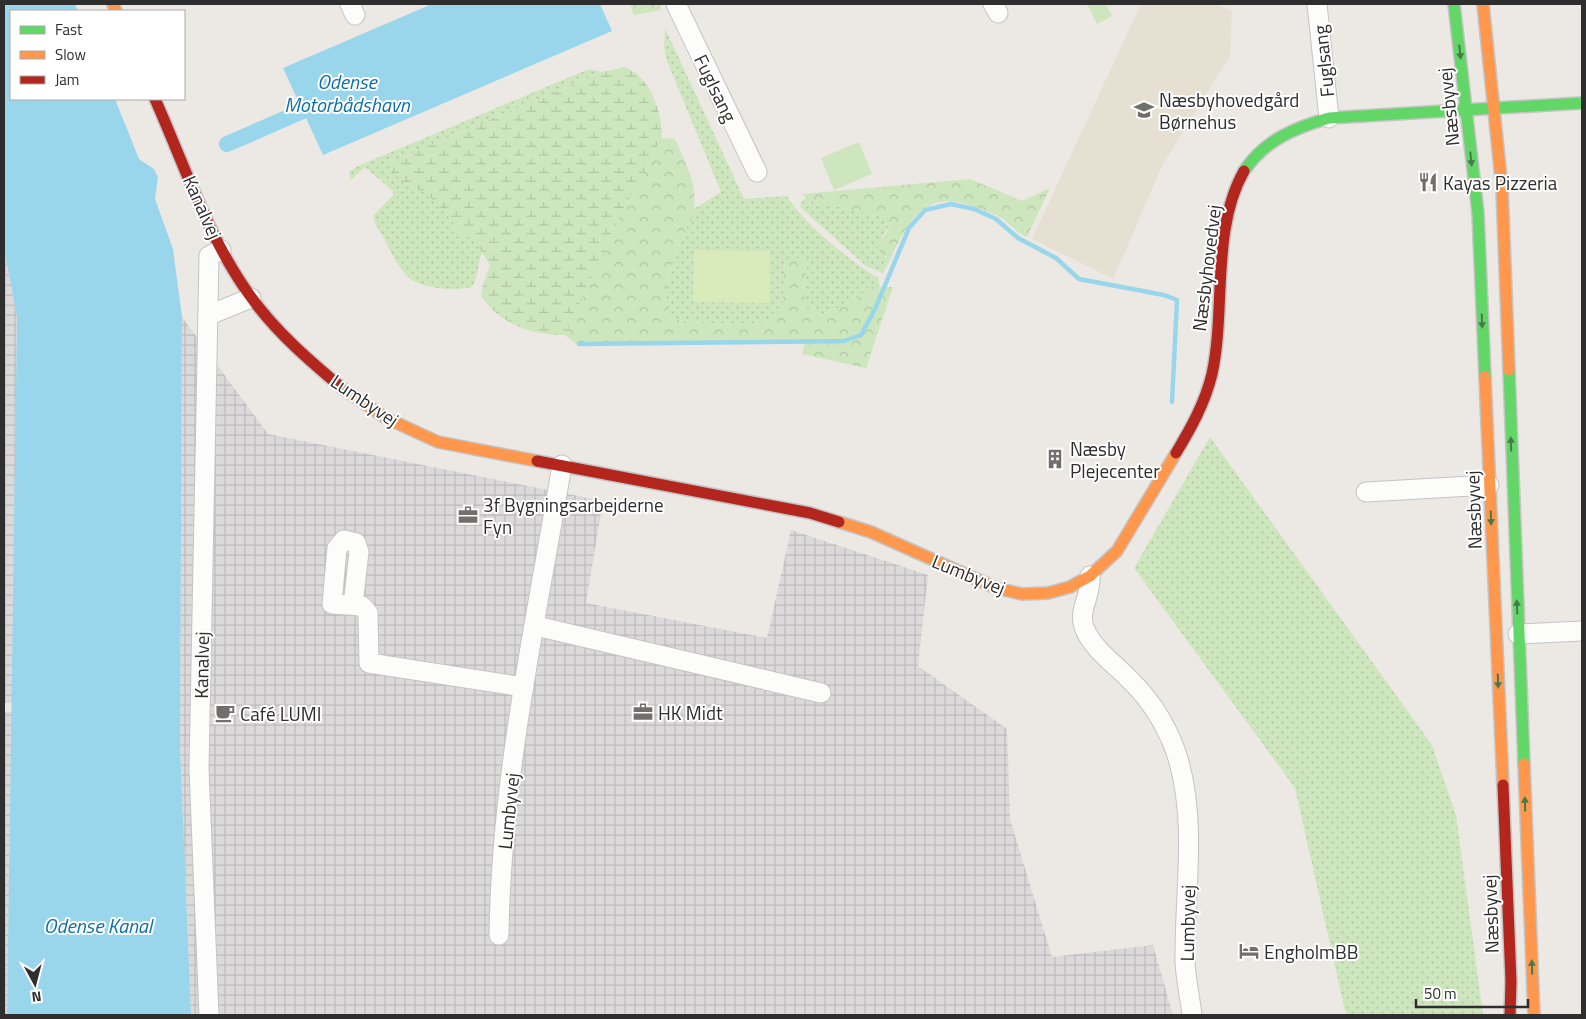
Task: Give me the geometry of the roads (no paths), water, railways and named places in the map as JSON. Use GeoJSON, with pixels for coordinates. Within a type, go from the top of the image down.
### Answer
{"type":"FeatureCollection","features":[{"type":"Feature","properties":{"kind":"street","name":"Fuglsang"},"geometry":{"type":"LineString","coordinates":[[676,4],[757,172]]}},
{"type":"Feature","properties":{"kind":"street","name":"Fuglsang"},"geometry":{"type":"LineString","coordinates":[[1317,4],[1329,118]]}},
{"type":"Feature","properties":{"kind":"street","name":"Næsbyvej"},"geometry":{"type":"LineString","coordinates":[[1454,4],[1478,213],[1510,961],[1510,1015]]}},
{"type":"Feature","properties":{"kind":"street"},"geometry":{"type":"LineString","coordinates":[[1483,4],[1496,110],[1502,188],[1534,1015]]}},
{"type":"Feature","properties":{"kind":"street"},"geometry":{"type":"LineString","coordinates":[[1475,42],[1482,98],[1496,110]]}},
{"type":"Feature","properties":{"kind":"street","name":"Kanalvej"},"geometry":{"type":"LineString","coordinates":[[155,100],[222,250],[209,256],[199,769],[210,1015]]}},
{"type":"Feature","properties":{"kind":"street","name":"Næsbyhovedvej"},"geometry":{"type":"LineString","coordinates":[[1090,576],[1117,551],[1192,426],[1202,404],[1212,372],[1228,209],[1234,189],[1257,154],[1274,139],[1298,126],[1329,118],[1496,110],[1582,103]]}},
{"type":"Feature","properties":{"kind":"street"},"geometry":{"type":"LineString","coordinates":[[1466,111],[1483,121],[1490,174],[1503,242]]}},
{"type":"Feature","properties":{"kind":"street","name":"Lumbyvej"},"geometry":{"type":"LineString","coordinates":[[222,250],[251,298],[305,357],[347,392],[386,418],[438,442],[810,513],[872,532],[996,588],[1022,594],[1048,593],[1063,589],[1090,576],[1091,588],[1083,606],[1083,626],[1093,644],[1133,682],[1154,708],[1179,761],[1186,796],[1189,827],[1185,964],[1192,1015]]}},
{"type":"Feature","properties":{"kind":"street"},"geometry":{"type":"LineString","coordinates":[[209,315],[251,298]]}},
{"type":"Feature","properties":{"kind":"street","name":"Lumbyvej"},"geometry":{"type":"LineString","coordinates":[[499,935],[500,884],[511,774],[562,466]]}},
{"type":"Feature","properties":{"kind":"street"},"geometry":{"type":"LineString","coordinates":[[1366,492],[1489,485]]}},
{"type":"Feature","properties":{"kind":"street"},"geometry":{"type":"LineString","coordinates":[[353,605],[362,606],[368,613],[369,663],[524,687]]}},
{"type":"Feature","properties":{"kind":"street"},"geometry":{"type":"LineString","coordinates":[[536,626],[821,693]]}},
{"type":"Feature","properties":{"kind":"street"},"geometry":{"type":"LineString","coordinates":[[1518,634],[1582,631]]}},
{"type":"Feature","properties":{"kind":"water","name":"Odense Kanal"},"geometry":{"type":"Polygon","coordinates":[[[4,4],[75,4],[78,10],[10,10],[10,100],[115,100],[139,159],[154,169],[158,177],[155,199],[173,249],[182,317],[180,748],[191,1015],[7,1015],[17,317],[4,248],[4,4]]]}},
{"type":"Feature","properties":{"kind":"water","name":"Odense Motorbådshavn"},"geometry":{"type":"Polygon","coordinates":[[[432,4],[600,4],[612,31],[323,155],[283,68],[432,4]]]}},
{"type":"Feature","properties":{"kind":"waterway"},"geometry":{"type":"LineString","coordinates":[[227,144],[303,111]]}},
{"type":"Feature","properties":{"kind":"waterway"},"geometry":{"type":"LineString","coordinates":[[579,344],[844,341],[861,335],[875,309],[909,228],[925,210],[951,204],[974,209],[996,219],[1018,238],[1056,258],[1079,279],[1164,295],[1177,300],[1172,402]]}},
{"type":"Feature","properties":{"kind":"place","name":"Næsbyhovedgård Børnehus"},"geometry":{"type":"Point","coordinates":[1144,110]}},
{"type":"Feature","properties":{"kind":"place","name":"Kayas Pizzeria"},"geometry":{"type":"Point","coordinates":[1428,182]}},
{"type":"Feature","properties":{"kind":"place","name":"Næsby Plejecenter"},"geometry":{"type":"Point","coordinates":[1055,459]}},
{"type":"Feature","properties":{"kind":"place","name":"3f Bygningsarbejderne Fyn"},"geometry":{"type":"Point","coordinates":[468,515]}},
{"type":"Feature","properties":{"kind":"place","name":"HK Midt"},"geometry":{"type":"Point","coordinates":[643,712]}},
{"type":"Feature","properties":{"kind":"place","name":"Café LUMI"},"geometry":{"type":"Point","coordinates":[225,713]}},
{"type":"Feature","properties":{"kind":"place","name":"EngholmBB"},"geometry":{"type":"Point","coordinates":[1249,951]}}]}
